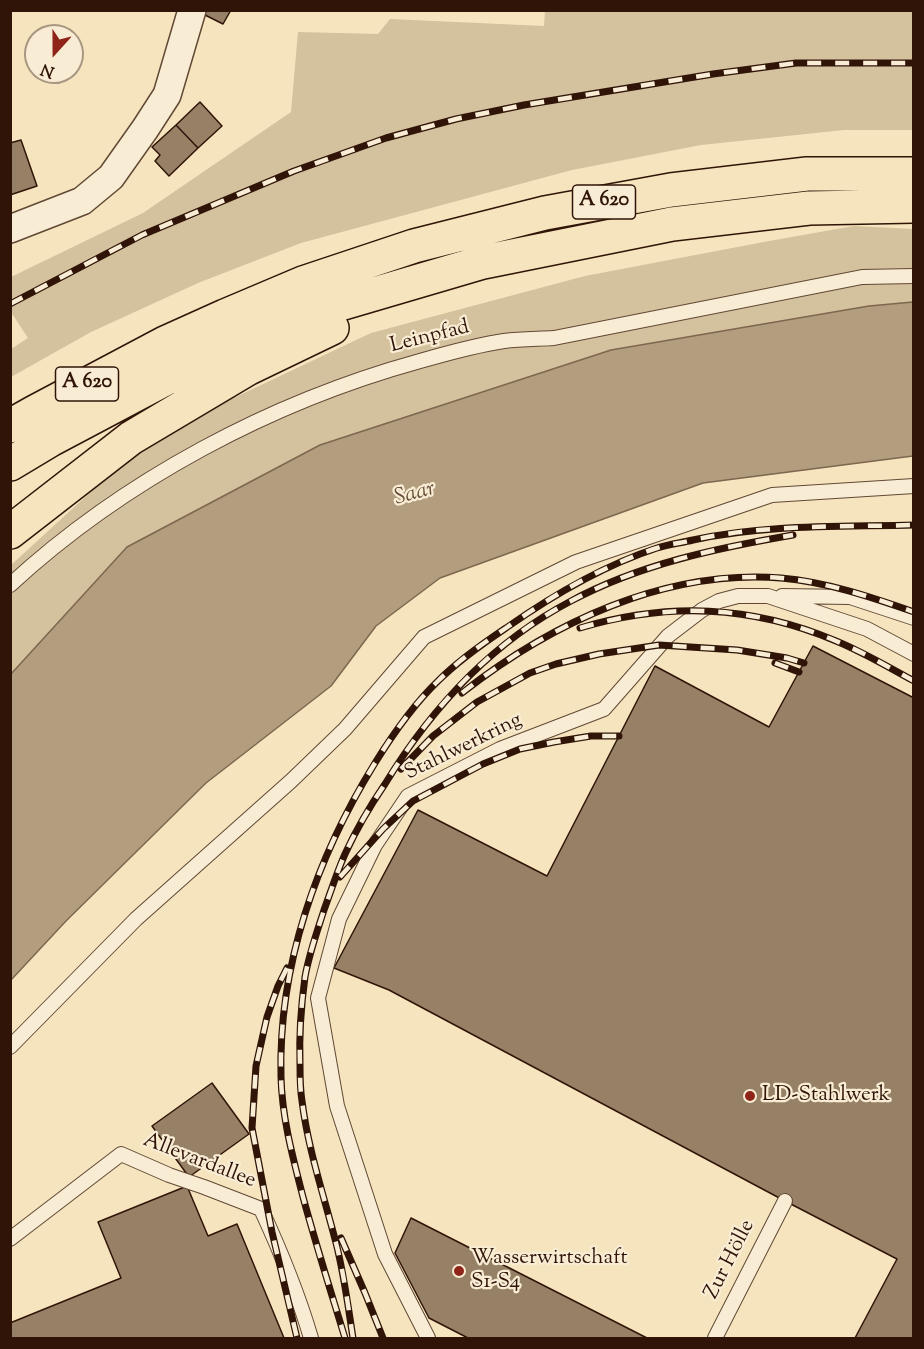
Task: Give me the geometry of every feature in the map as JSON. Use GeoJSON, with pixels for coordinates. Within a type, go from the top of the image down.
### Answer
{"type":"FeatureCollection","features":[{"type":"Feature","properties":{"kind":"highway","name":"A 620"},"geometry":{"type":"LineString","coordinates":[[10,426],[165,343],[303,283],[414,246],[545,213],[671,190],[807,174],[914,174]]}},
{"type":"Feature","properties":{"kind":"highway","name":"A 620"},"geometry":{"type":"LineString","coordinates":[[10,464],[166,378],[240,343],[323,309],[483,262],[672,224],[809,208],[914,206]]}},
{"type":"Feature","properties":{"kind":"highway"},"geometry":{"type":"LineString","coordinates":[[10,532],[131,438],[247,369],[329,329],[422,299],[483,262]]}},
{"type":"Feature","properties":{"kind":"highway"},"geometry":{"type":"LineString","coordinates":[[10,400],[165,343]]}},
{"type":"Feature","properties":{"kind":"street"},"geometry":{"type":"LineString","coordinates":[[10,229],[81,201],[111,177],[167,94],[192,10]]}},
{"type":"Feature","properties":{"kind":"lane","name":"Leinpfad"},"geometry":{"type":"LineString","coordinates":[[10,585],[88,521],[153,477],[249,424],[321,393],[388,370],[503,341],[554,338],[862,277],[914,276]]}},
{"type":"Feature","properties":{"kind":"lane"},"geometry":{"type":"LineString","coordinates":[[10,1047],[136,919],[345,729],[424,637],[576,562],[772,495],[914,486]]}},
{"type":"Feature","properties":{"kind":"lane","name":"Stahlwerkring"},"geometry":{"type":"LineString","coordinates":[[428,1338],[386,1254],[337,1106],[318,998],[339,919],[375,845],[408,796],[500,749],[604,709],[668,636],[702,610],[718,601],[738,596],[768,596],[867,629],[914,654]]}},
{"type":"Feature","properties":{"kind":"lane"},"geometry":{"type":"LineString","coordinates":[[768,596],[850,597],[914,618]]}},
{"type":"Feature","properties":{"kind":"lane","name":"Allevardallee"},"geometry":{"type":"LineString","coordinates":[[10,1239],[121,1154],[169,1175],[261,1209],[304,1312],[311,1338]]}},
{"type":"Feature","properties":{"kind":"lane","name":"Zur Hölle"},"geometry":{"type":"LineString","coordinates":[[715,1338],[785,1201]]}},
{"type":"Feature","properties":{"kind":"shaded area"},"geometry":{"type":"Polygon","coordinates":[[[545,10],[913,11],[913,130],[844,130],[701,145],[572,170],[301,243],[198,283],[91,332],[11,377],[11,349],[28,338],[11,312],[11,277],[143,213],[291,112],[298,32],[378,34],[390,19],[544,26],[545,10]]]}},
{"type":"Feature","properties":{"kind":"shaded area"},"geometry":{"type":"Polygon","coordinates":[[[854,226],[913,229],[913,302],[869,306],[11,674],[11,565],[94,489],[140,452],[202,413],[371,333],[585,276],[854,226]]]}},
{"type":"Feature","properties":{"kind":"water","name":"Saar"},"geometry":{"type":"Polygon","coordinates":[[[913,302],[913,456],[703,483],[440,578],[376,626],[331,686],[206,783],[66,921],[11,980],[11,674],[127,547],[320,445],[611,350],[869,306],[913,302]]]}},
{"type":"Feature","properties":{"kind":"building"},"geometry":{"type":"Polygon","coordinates":[[[202,10],[231,10],[223,24],[201,13],[202,10]]]}},
{"type":"Feature","properties":{"kind":"building"},"geometry":{"type":"Polygon","coordinates":[[[200,102],[222,126],[198,148],[176,125],[200,102]]]}},
{"type":"Feature","properties":{"kind":"building"},"geometry":{"type":"Polygon","coordinates":[[[176,125],[198,148],[169,176],[155,161],[160,155],[152,147],[176,125]]]}},
{"type":"Feature","properties":{"kind":"building"},"geometry":{"type":"Polygon","coordinates":[[[21,140],[37,186],[10,195],[10,143],[21,140]]]}},
{"type":"Feature","properties":{"kind":"building","name":"LD-Stahlwerk"},"geometry":{"type":"Polygon","coordinates":[[[813,646],[914,698],[914,1338],[855,1338],[897,1259],[389,990],[334,968],[418,810],[547,876],[655,666],[769,727],[813,646]]]}},
{"type":"Feature","properties":{"kind":"building"},"geometry":{"type":"Polygon","coordinates":[[[212,1083],[249,1134],[189,1177],[152,1126],[212,1083]]]}},
{"type":"Feature","properties":{"kind":"building"},"geometry":{"type":"Polygon","coordinates":[[[187,1186],[208,1236],[237,1224],[284,1338],[10,1338],[10,1323],[121,1278],[98,1222],[187,1186]]]}},
{"type":"Feature","properties":{"kind":"building","name":"Wasserwirtschaft S1-S4"},"geometry":{"type":"Polygon","coordinates":[[[411,1218],[647,1338],[468,1338],[429,1318],[395,1253],[411,1218]]]}},
{"type":"Feature","properties":{"kind":"railway"},"geometry":{"type":"LineString","coordinates":[[10,304],[142,235],[294,171],[386,138],[456,119],[524,105],[796,63],[914,63]]}},
{"type":"Feature","properties":{"kind":"railway"},"geometry":{"type":"LineString","coordinates":[[345,1338],[295,1168],[283,1108],[282,1035],[286,994],[294,953],[319,874],[354,799],[396,731],[429,690],[479,646],[560,593],[637,555],[670,545],[748,531],[803,527],[914,525]]}},
{"type":"Feature","properties":{"kind":"railway"},"geometry":{"type":"LineString","coordinates":[[353,1338],[339,1255],[312,1155],[305,1119],[300,1087],[300,1042],[304,988],[311,951],[339,868],[359,827],[403,756],[443,703],[489,657],[515,636],[571,601],[624,577],[679,559],[793,535]]}},
{"type":"Feature","properties":{"kind":"railway"},"geometry":{"type":"LineString","coordinates":[[462,693],[533,644],[571,623],[653,592],[695,582],[738,577],[798,580],[849,591],[914,612]]}},
{"type":"Feature","properties":{"kind":"railway"},"geometry":{"type":"LineString","coordinates":[[580,628],[645,614],[677,611],[741,614],[773,620],[836,641],[914,681]]}},
{"type":"Feature","properties":{"kind":"railway"},"geometry":{"type":"LineString","coordinates":[[401,769],[433,736],[477,702],[530,673],[556,664],[599,654],[659,645],[737,650],[804,663]]}},
{"type":"Feature","properties":{"kind":"railway"},"geometry":{"type":"LineString","coordinates":[[775,663],[799,672]]}},
{"type":"Feature","properties":{"kind":"railway"},"geometry":{"type":"LineString","coordinates":[[340,877],[383,829],[413,801],[483,764],[520,749],[591,736],[619,736]]}},
{"type":"Feature","properties":{"kind":"railway"},"geometry":{"type":"LineString","coordinates":[[287,968],[267,1017],[256,1066],[252,1128],[272,1232],[297,1338]]}},
{"type":"Feature","properties":{"kind":"railway"},"geometry":{"type":"LineString","coordinates":[[341,1238],[383,1338]]}},
{"type":"Feature","properties":{"kind":"place","name":"LD-Stahlwerk"},"geometry":{"type":"Point","coordinates":[750,1096]}},
{"type":"Feature","properties":{"kind":"place","name":"Wasserwirtschaft S1-S4"},"geometry":{"type":"Point","coordinates":[459,1271]}}]}
